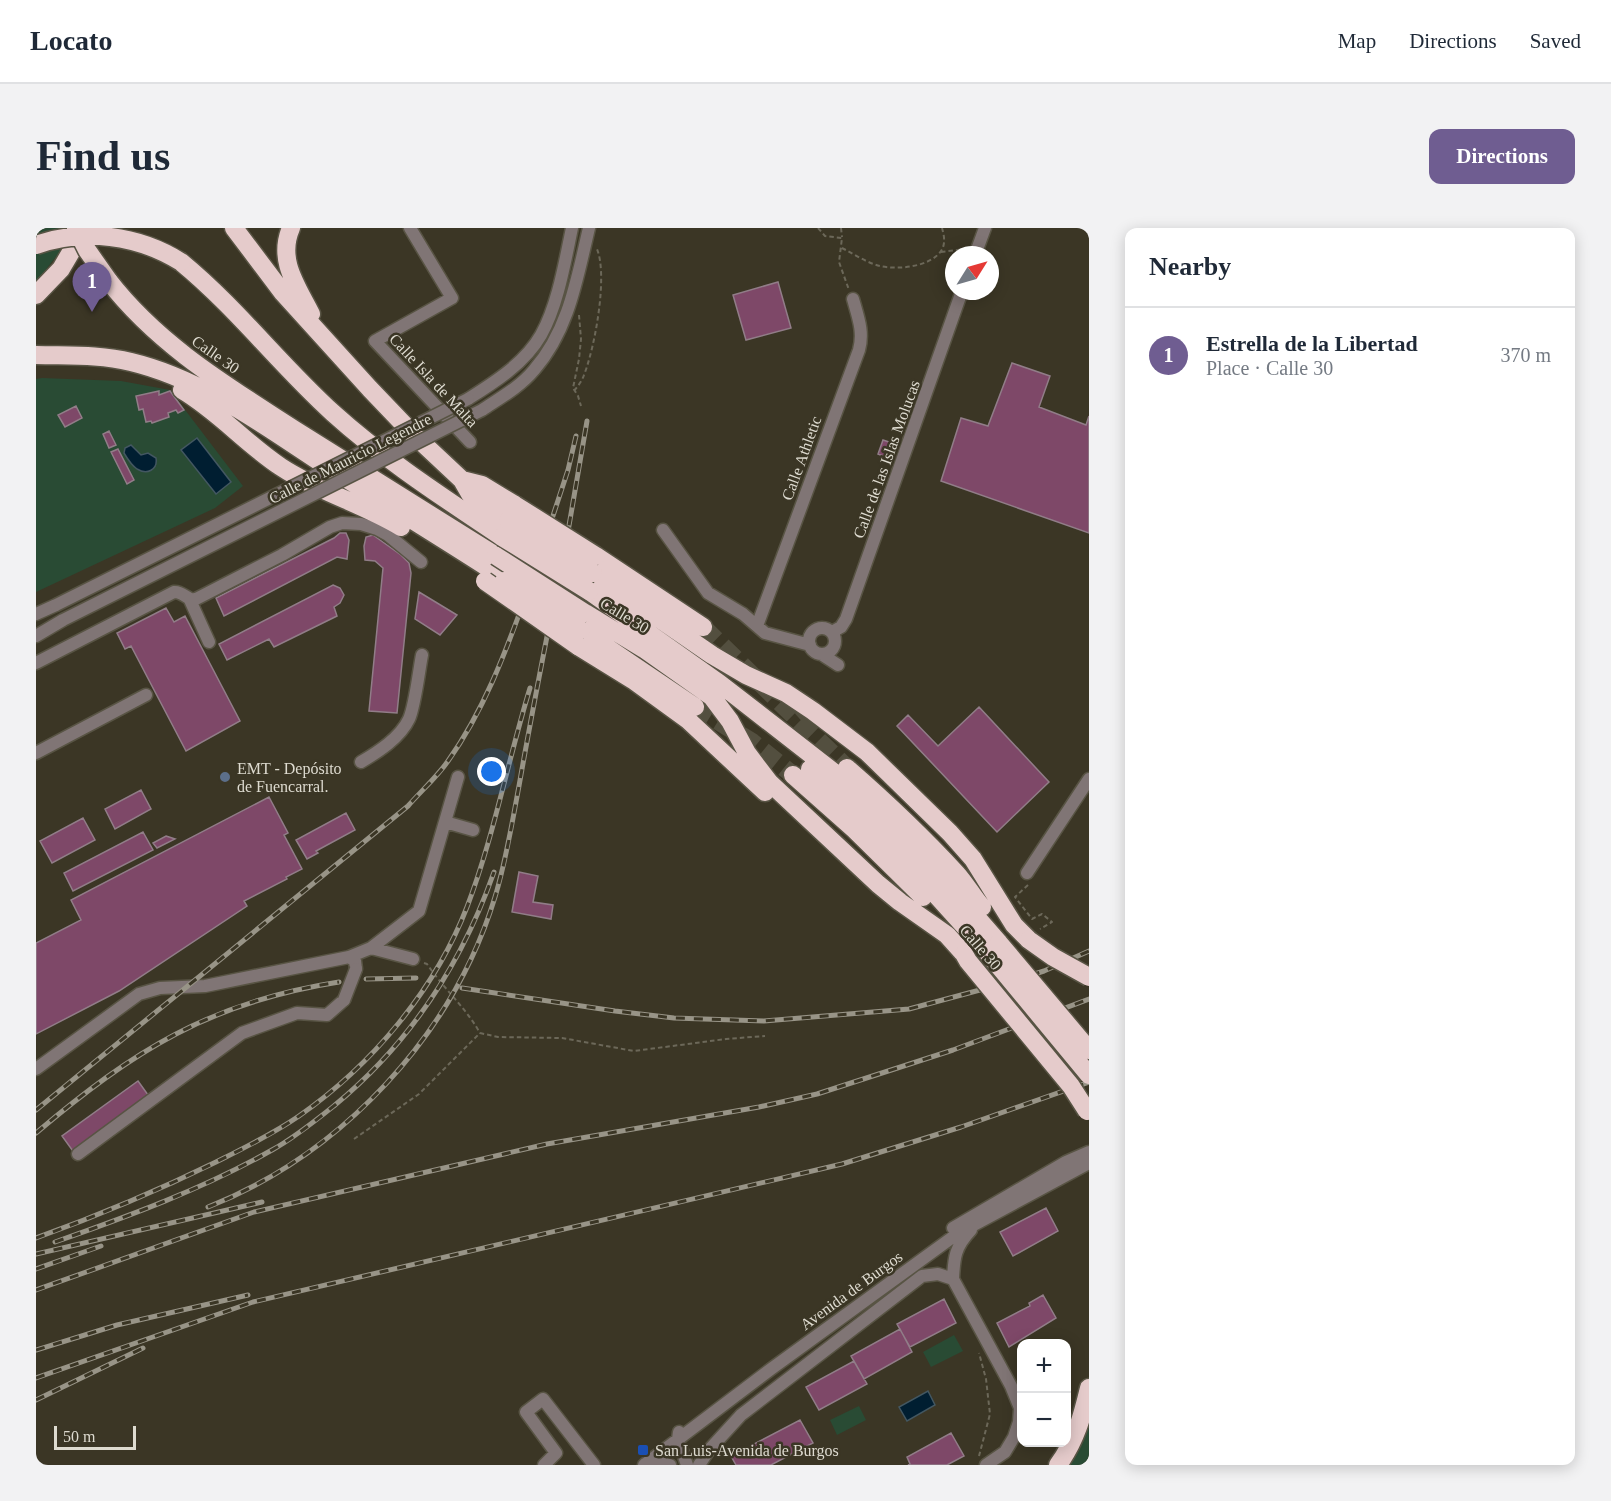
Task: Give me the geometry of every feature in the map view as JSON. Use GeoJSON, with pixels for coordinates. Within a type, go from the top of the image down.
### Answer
{"type":"FeatureCollection","features":[{"type":"Feature","properties":{"kind":"highway","name":"Calle 30"},"geometry":{"type":"LineString","coordinates":[[76,228],[87,250],[108,280],[145,322],[179,352],[493,572],[547,587],[582,630],[645,650],[712,697],[730,721],[747,753],[769,782],[893,897],[947,935],[995,943],[1053,957],[1089,977]]}},
{"type":"Feature","properties":{"kind":"highway"},"geometry":{"type":"LineString","coordinates":[[36,295],[61,269],[85,228]]}},
{"type":"Feature","properties":{"kind":"highway"},"geometry":{"type":"LineString","coordinates":[[234,228],[283,293],[407,427],[462,480],[482,485],[507,523],[592,575],[719,683],[836,774],[958,896],[995,943],[1089,1075]]}},
{"type":"Feature","properties":{"kind":"highway"},"geometry":{"type":"LineString","coordinates":[[291,228],[285,249],[286,261],[320,332]]}},
{"type":"Feature","properties":{"kind":"highway"},"geometry":{"type":"LineString","coordinates":[[36,245],[49,239],[71,234],[106,234],[143,243],[181,262],[214,290],[299,381],[334,414],[363,439],[441,496],[507,523],[592,575],[703,627]]}},
{"type":"Feature","properties":{"kind":"highway"},"geometry":{"type":"LineString","coordinates":[[36,355],[96,355],[132,362],[180,377],[227,403],[493,572],[531,615],[582,630],[695,707]]}},
{"type":"Feature","properties":{"kind":"highway"},"geometry":{"type":"LineString","coordinates":[[60,356],[104,362],[164,380],[195,397],[248,443],[282,468],[493,572]]}},
{"type":"Feature","properties":{"kind":"highway","name":"Calle 30"},"geometry":{"type":"LineString","coordinates":[[592,575],[712,655],[746,675],[786,693],[813,711],[867,752],[973,859],[1014,925],[971,964],[1088,1109]]}},
{"type":"Feature","properties":{"kind":"highway"},"geometry":{"type":"LineString","coordinates":[[582,630],[633,680],[688,720],[861,879],[893,897]]}},
{"type":"Feature","properties":{"kind":"highway"},"geometry":{"type":"LineString","coordinates":[[712,697],[743,717],[825,780],[995,943],[1089,1050]]}},
{"type":"Feature","properties":{"kind":"highway"},"geometry":{"type":"LineString","coordinates":[[846,767],[923,838],[961,878],[991,917],[995,943],[1089,1091]]}},
{"type":"Feature","properties":{"kind":"highway"},"geometry":{"type":"LineString","coordinates":[[793,775],[855,830],[1049,986],[1089,1033]]}},
{"type":"Feature","properties":{"kind":"highway"},"geometry":{"type":"LineString","coordinates":[[995,943],[1089,1081]]}},
{"type":"Feature","properties":{"kind":"highway"},"geometry":{"type":"LineString","coordinates":[[1058,1465],[1078,1431],[1089,1388]]}},
{"type":"Feature","properties":{"kind":"street","name":"Calle Isla de Malta"},"geometry":{"type":"LineString","coordinates":[[410,228],[452,298],[375,341],[470,442]]}},
{"type":"Feature","properties":{"kind":"street","name":"Calle de Mauricio Legendre"},"geometry":{"type":"LineString","coordinates":[[36,614],[468,399],[498,380],[521,360],[541,335],[558,292],[572,228]]}},
{"type":"Feature","properties":{"kind":"street","name":"Calle de Mauricio Legendre"},"geometry":{"type":"LineString","coordinates":[[36,636],[63,620],[482,410],[509,393],[534,371],[557,339],[573,297],[589,228]]}},
{"type":"Feature","properties":{"kind":"street"},"geometry":{"type":"LineString","coordinates":[[976,246],[985,228]]}},
{"type":"Feature","properties":{"kind":"street","name":"Calle Athletic"},"geometry":{"type":"LineString","coordinates":[[757,626],[859,350],[862,339],[861,328],[853,299]]}},
{"type":"Feature","properties":{"kind":"street","name":"Calle de las Islas Molucas"},"geometry":{"type":"LineString","coordinates":[[821,654],[830,652],[835,645],[832,632],[841,627],[846,619],[959,300]]}},
{"type":"Feature","properties":{"kind":"street"},"geometry":{"type":"LineString","coordinates":[[190,600],[282,555],[330,527],[342,524],[361,524],[377,529],[388,535],[421,562]]}},
{"type":"Feature","properties":{"kind":"street"},"geometry":{"type":"LineString","coordinates":[[663,530],[708,593],[743,614],[765,633],[776,638],[810,645]]}},
{"type":"Feature","properties":{"kind":"street"},"geometry":{"type":"LineString","coordinates":[[36,663],[174,592],[179,592],[190,600],[209,642]]}},
{"type":"Feature","properties":{"kind":"street"},"geometry":{"type":"LineString","coordinates":[[832,632],[824,628],[816,630],[810,636],[810,645],[814,651],[838,665]]}},
{"type":"Feature","properties":{"kind":"street"},"geometry":{"type":"LineString","coordinates":[[361,762],[393,739],[409,718],[422,655]]}},
{"type":"Feature","properties":{"kind":"street"},"geometry":{"type":"LineString","coordinates":[[36,753],[146,695]]}},
{"type":"Feature","properties":{"kind":"street"},"geometry":{"type":"LineString","coordinates":[[36,1069],[139,994],[160,988],[205,986],[350,957],[371,948],[419,911],[458,777]]}},
{"type":"Feature","properties":{"kind":"street"},"geometry":{"type":"LineString","coordinates":[[1027,879],[1089,779]]}},
{"type":"Feature","properties":{"kind":"street"},"geometry":{"type":"LineString","coordinates":[[445,822],[473,830]]}},
{"type":"Feature","properties":{"kind":"street"},"geometry":{"type":"LineString","coordinates":[[371,948],[414,959]]}},
{"type":"Feature","properties":{"kind":"street"},"geometry":{"type":"LineString","coordinates":[[78,1154],[242,1033],[297,1013],[327,1015],[344,1000],[356,969],[355,961],[350,957]]}},
{"type":"Feature","properties":{"kind":"street"},"geometry":{"type":"LineString","coordinates":[[687,1465],[678,1439],[679,1432],[937,1239],[1004,1197],[1066,1162],[1089,1152]]}},
{"type":"Feature","properties":{"kind":"street","name":"Avenida de Burgos"},"geometry":{"type":"LineString","coordinates":[[644,1465],[957,1234],[1089,1163]]}},
{"type":"Feature","properties":{"kind":"street"},"geometry":{"type":"LineString","coordinates":[[975,1225],[959,1243],[954,1261],[953,1279],[1011,1386],[1020,1408],[1019,1422],[1014,1437],[1005,1452],[982,1461]]}},
{"type":"Feature","properties":{"kind":"street","name":"Avenida de Burgos"},"geometry":{"type":"LineString","coordinates":[[699,1465],[709,1449],[741,1415],[922,1276],[938,1274],[953,1279]]}},
{"type":"Feature","properties":{"kind":"street"},"geometry":{"type":"LineString","coordinates":[[544,1465],[556,1453],[526,1412],[543,1399],[594,1465]]}},
{"type":"Feature","properties":{"kind":"street","name":"Avenida de Burgos"},"geometry":{"type":"LineString","coordinates":[[644,1465],[657,1462],[670,1465]]}},
{"type":"Feature","properties":{"kind":"path"},"geometry":{"type":"LineString","coordinates":[[818,228],[825,236],[842,238]]}},
{"type":"Feature","properties":{"kind":"path"},"geometry":{"type":"LineString","coordinates":[[841,228],[842,248],[839,262],[843,278],[853,299]]}},
{"type":"Feature","properties":{"kind":"path"},"geometry":{"type":"LineString","coordinates":[[940,252],[944,238],[942,228]]}},
{"type":"Feature","properties":{"kind":"path"},"geometry":{"type":"LineString","coordinates":[[574,391],[584,377],[599,318],[600,267],[598,251],[595,247]]}},
{"type":"Feature","properties":{"kind":"path"},"geometry":{"type":"LineString","coordinates":[[842,248],[873,263],[890,267],[920,264],[940,252],[945,252]]}},
{"type":"Feature","properties":{"kind":"path"},"geometry":{"type":"LineString","coordinates":[[579,315],[580,349],[576,379],[573,384],[581,406]]}},
{"type":"Feature","properties":{"kind":"path"},"geometry":{"type":"LineString","coordinates":[[995,943],[1052,922],[1042,914],[1032,919],[1015,897],[1027,879]]}},
{"type":"Feature","properties":{"kind":"path"},"geometry":{"type":"LineString","coordinates":[[414,959],[427,964],[451,996],[467,1010],[480,1033],[498,1037],[562,1038],[634,1051],[726,1038],[765,1036]]}},
{"type":"Feature","properties":{"kind":"path"},"geometry":{"type":"LineString","coordinates":[[354,1139],[419,1094],[480,1033]]}},
{"type":"Feature","properties":{"kind":"path"},"geometry":{"type":"LineString","coordinates":[[978,1347],[986,1379],[990,1414],[982,1461]]}},
{"type":"Feature","properties":{"kind":"green space"},"geometry":{"type":"Polygon","coordinates":[[[36,228],[65,228],[67,243],[36,282],[36,228]]]}},
{"type":"Feature","properties":{"kind":"green space"},"geometry":{"type":"Polygon","coordinates":[[[36,379],[121,381],[170,390],[243,486],[215,508],[36,592],[36,379]]]}},
{"type":"Feature","properties":{"kind":"green space"},"geometry":{"type":"Polygon","coordinates":[[[954,1335],[963,1351],[931,1367],[923,1352],[954,1335]]]}},
{"type":"Feature","properties":{"kind":"green space"},"geometry":{"type":"Polygon","coordinates":[[[859,1406],[866,1420],[837,1435],[830,1420],[859,1406]]]}},
{"type":"Feature","properties":{"kind":"green space"},"geometry":{"type":"Polygon","coordinates":[[[1089,1423],[1089,1465],[1069,1465],[1084,1438],[1089,1423]]]}},
{"type":"Feature","properties":{"kind":"water"},"geometry":{"type":"Polygon","coordinates":[[[197,438],[231,482],[216,494],[181,450],[197,438]]]}},
{"type":"Feature","properties":{"kind":"water"},"geometry":{"type":"Polygon","coordinates":[[[131,445],[141,455],[148,453],[156,458],[154,468],[141,471],[133,466],[124,453],[125,448],[131,445]]]}},
{"type":"Feature","properties":{"kind":"water"},"geometry":{"type":"Polygon","coordinates":[[[928,1391],[935,1405],[907,1421],[899,1407],[928,1391]]]}},
{"type":"Feature","properties":{"kind":"building"},"geometry":{"type":"Polygon","coordinates":[[[778,282],[791,328],[746,340],[733,295],[778,282]]]}},
{"type":"Feature","properties":{"kind":"building"},"geometry":{"type":"Polygon","coordinates":[[[1012,363],[1050,376],[1039,407],[1086,425],[1089,416],[1089,533],[941,481],[961,418],[988,426],[1012,363]]]}},
{"type":"Feature","properties":{"kind":"building"},"geometry":{"type":"Polygon","coordinates":[[[159,391],[159,395],[170,391],[184,410],[178,413],[176,410],[168,413],[169,417],[152,423],[151,421],[146,422],[143,409],[139,410],[136,396],[159,391]]]}},
{"type":"Feature","properties":{"kind":"building"},"geometry":{"type":"Polygon","coordinates":[[[76,406],[82,418],[65,427],[58,415],[76,406]]]}},
{"type":"Feature","properties":{"kind":"building"},"geometry":{"type":"Polygon","coordinates":[[[109,431],[116,445],[109,448],[103,434],[109,431]]]}},
{"type":"Feature","properties":{"kind":"building"},"geometry":{"type":"Polygon","coordinates":[[[883,440],[901,446],[896,461],[878,454],[883,440]]]}},
{"type":"Feature","properties":{"kind":"building"},"geometry":{"type":"Polygon","coordinates":[[[118,449],[134,480],[127,484],[111,452],[118,449]]]}},
{"type":"Feature","properties":{"kind":"building"},"geometry":{"type":"Polygon","coordinates":[[[340,533],[346,533],[349,540],[347,559],[337,557],[224,616],[216,598],[340,533]]]}},
{"type":"Feature","properties":{"kind":"building"},"geometry":{"type":"Polygon","coordinates":[[[373,535],[409,563],[411,573],[397,713],[369,711],[383,568],[375,561],[365,560],[366,537],[373,535]]]}},
{"type":"Feature","properties":{"kind":"building"},"geometry":{"type":"Polygon","coordinates":[[[333,585],[340,588],[344,595],[340,603],[334,607],[337,616],[274,647],[269,639],[227,660],[219,644],[333,585]]]}},
{"type":"Feature","properties":{"kind":"building"},"geometry":{"type":"Polygon","coordinates":[[[419,592],[457,615],[440,635],[415,619],[419,592]]]}},
{"type":"Feature","properties":{"kind":"building"},"geometry":{"type":"Polygon","coordinates":[[[166,608],[174,622],[185,616],[240,721],[186,751],[131,646],[125,649],[117,633],[166,608]]]}},
{"type":"Feature","properties":{"kind":"building"},"geometry":{"type":"Polygon","coordinates":[[[979,707],[1049,782],[997,832],[897,726],[908,715],[938,746],[979,707]]]}},
{"type":"Feature","properties":{"kind":"building"},"geometry":{"type":"Polygon","coordinates":[[[141,790],[151,809],[115,829],[105,809],[141,790]]]}},
{"type":"Feature","properties":{"kind":"building"},"geometry":{"type":"Polygon","coordinates":[[[269,797],[288,833],[284,835],[302,869],[244,901],[247,906],[119,991],[36,1034],[36,943],[81,920],[71,900],[269,797]]]}},
{"type":"Feature","properties":{"kind":"building"},"geometry":{"type":"Polygon","coordinates":[[[346,813],[355,830],[316,851],[318,853],[307,859],[296,840],[346,813]]]}},
{"type":"Feature","properties":{"kind":"building"},"geometry":{"type":"Polygon","coordinates":[[[83,818],[95,840],[52,863],[40,841],[83,818]]]}},
{"type":"Feature","properties":{"kind":"building"},"geometry":{"type":"Polygon","coordinates":[[[143,832],[153,850],[73,891],[64,873],[143,832]]]}},
{"type":"Feature","properties":{"kind":"building"},"geometry":{"type":"Polygon","coordinates":[[[166,836],[175,839],[157,848],[153,843],[166,836]]]}},
{"type":"Feature","properties":{"kind":"building"},"geometry":{"type":"Polygon","coordinates":[[[519,872],[538,876],[533,902],[553,905],[551,919],[512,912],[519,872]]]}},
{"type":"Feature","properties":{"kind":"building"},"geometry":{"type":"Polygon","coordinates":[[[138,1081],[151,1099],[75,1154],[62,1136],[138,1081]]]}},
{"type":"Feature","properties":{"kind":"building"},"geometry":{"type":"Polygon","coordinates":[[[1046,1208],[1058,1231],[1013,1256],[1000,1232],[1046,1208]]]}},
{"type":"Feature","properties":{"kind":"building"},"geometry":{"type":"Polygon","coordinates":[[[1043,1295],[1056,1318],[1022,1339],[1017,1339],[1017,1342],[1009,1347],[997,1323],[1030,1306],[1029,1303],[1043,1295]]]}},
{"type":"Feature","properties":{"kind":"building"},"geometry":{"type":"Polygon","coordinates":[[[944,1299],[956,1323],[910,1347],[897,1324],[944,1299]]]}},
{"type":"Feature","properties":{"kind":"building"},"geometry":{"type":"Polygon","coordinates":[[[900,1329],[912,1352],[864,1379],[851,1356],[900,1329]]]}},
{"type":"Feature","properties":{"kind":"building"},"geometry":{"type":"Polygon","coordinates":[[[854,1361],[867,1384],[819,1410],[806,1387],[854,1361]]]}},
{"type":"Feature","properties":{"kind":"building"},"geometry":{"type":"Polygon","coordinates":[[[800,1420],[813,1443],[771,1465],[736,1465],[731,1456],[800,1420]]]}},
{"type":"Feature","properties":{"kind":"building"},"geometry":{"type":"Polygon","coordinates":[[[951,1433],[964,1456],[947,1465],[908,1465],[910,1464],[907,1457],[951,1433]]]}},
{"type":"Feature","properties":{"kind":"tunnel"},"geometry":{"type":"LineString","coordinates":[[703,627],[846,767]]}},
{"type":"Feature","properties":{"kind":"tunnel"},"geometry":{"type":"LineString","coordinates":[[695,707],[752,742],[793,775]]}},
{"type":"Feature","properties":{"kind":"tunnel"},"geometry":{"type":"LineString","coordinates":[[798,708],[808,719],[808,729]]}},
{"type":"Feature","properties":{"kind":"railway"},"geometry":{"type":"LineString","coordinates":[[566,543],[587,421]]}},
{"type":"Feature","properties":{"kind":"railway"},"geometry":{"type":"LineString","coordinates":[[548,531],[568,470],[576,436]]}},
{"type":"Feature","properties":{"kind":"railway"},"geometry":{"type":"LineString","coordinates":[[36,1110],[408,806],[444,767],[472,723],[501,661],[525,598]]}},
{"type":"Feature","properties":{"kind":"railway"},"geometry":{"type":"LineString","coordinates":[[208,1207],[257,1184],[303,1156],[347,1122],[386,1084],[421,1042],[451,996],[476,948],[499,883],[551,616]]}},
{"type":"Feature","properties":{"kind":"railway"},"geometry":{"type":"LineString","coordinates":[[36,1238],[149,1193],[269,1135],[326,1096],[376,1049],[419,996],[438,968],[454,938],[477,880],[530,688]]}},
{"type":"Feature","properties":{"kind":"railway"},"geometry":{"type":"LineString","coordinates":[[55,1242],[138,1212],[246,1164],[280,1145],[335,1105],[387,1055],[431,999],[466,938],[494,872]]}},
{"type":"Feature","properties":{"kind":"railway"},"geometry":{"type":"LineString","coordinates":[[462,988],[674,1018],[764,1021],[909,1009],[1044,971],[1089,951]]}},
{"type":"Feature","properties":{"kind":"railway"},"geometry":{"type":"LineString","coordinates":[[366,979],[416,978]]}},
{"type":"Feature","properties":{"kind":"railway"},"geometry":{"type":"LineString","coordinates":[[36,1133],[106,1078],[140,1054],[176,1034],[251,1002],[339,982]]}},
{"type":"Feature","properties":{"kind":"railway"},"geometry":{"type":"LineString","coordinates":[[36,1290],[254,1212],[547,1144],[759,1107],[817,1094],[953,1050],[1089,999]]}},
{"type":"Feature","properties":{"kind":"railway"},"geometry":{"type":"LineString","coordinates":[[36,1378],[253,1302],[842,1164],[961,1127],[1089,1082]]}},
{"type":"Feature","properties":{"kind":"railway"},"geometry":{"type":"LineString","coordinates":[[36,1254],[262,1202]]}},
{"type":"Feature","properties":{"kind":"railway"},"geometry":{"type":"LineString","coordinates":[[36,1269],[101,1246]]}},
{"type":"Feature","properties":{"kind":"railway"},"geometry":{"type":"LineString","coordinates":[[36,1350],[117,1325],[248,1295]]}},
{"type":"Feature","properties":{"kind":"railway"},"geometry":{"type":"LineString","coordinates":[[36,1400],[143,1348]]}},
{"type":"Feature","properties":{"kind":"place","name":"Estrella de la Libertad"},"geometry":{"type":"Point","coordinates":[92,312]}},
{"type":"Feature","properties":{"kind":"place","name":"EMT - Depósito de Fuencarral."},"geometry":{"type":"Point","coordinates":[225,777]}},
{"type":"Feature","properties":{"kind":"place","name":"San Luis-Avenida de Burgos"},"geometry":{"type":"Point","coordinates":[643,1450]}}]}
